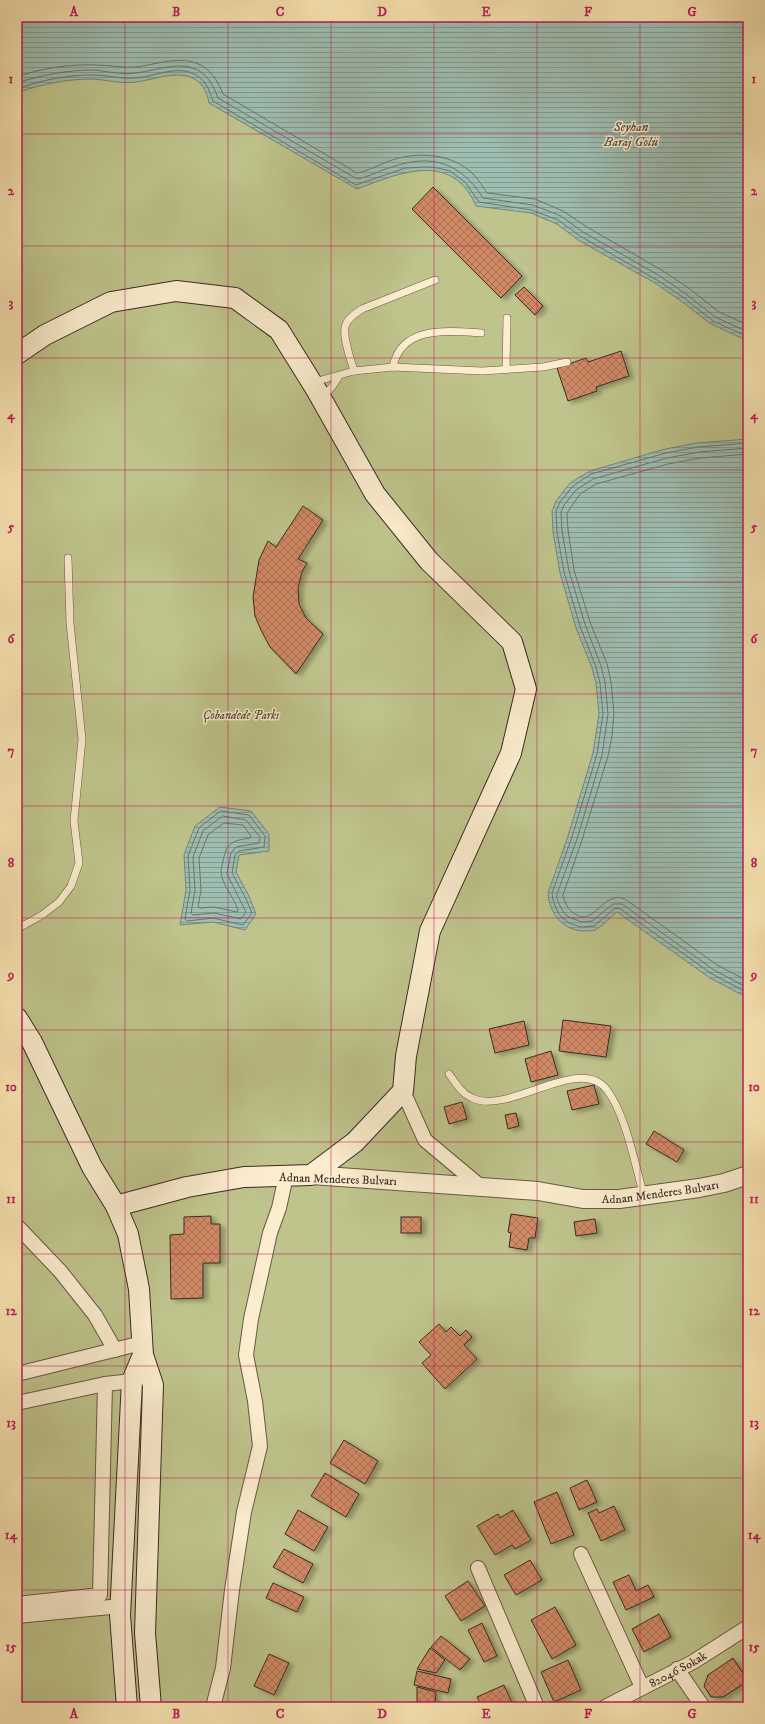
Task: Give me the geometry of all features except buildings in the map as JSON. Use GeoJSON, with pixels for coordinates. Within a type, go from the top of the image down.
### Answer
{"type":"FeatureCollection","features":[{"type":"Feature","properties":{"kind":"main road"},"geometry":{"type":"LineString","coordinates":[[17,354],[45,335],[111,302],[176,292],[235,298],[280,330],[375,494],[429,561],[512,642],[526,690],[511,753],[430,931],[406,1056],[403,1091],[355,1142],[311,1175]]}},
{"type":"Feature","properties":{"kind":"main road"},"geometry":{"type":"LineString","coordinates":[[17,1018],[32,1042],[92,1167],[116,1206],[128,1234],[139,1289],[142,1349],[153,1385],[146,1632],[151,1707]]}},
{"type":"Feature","properties":{"kind":"main road","name":"Adnan Menderes Bulvarı"},"geometry":{"type":"LineString","coordinates":[[116,1206],[187,1187],[244,1177],[311,1175]]}},
{"type":"Feature","properties":{"kind":"main road"},"geometry":{"type":"LineString","coordinates":[[127,1707],[121,1606],[132,1381],[142,1349]]}},
{"type":"Feature","properties":{"kind":"street"},"geometry":{"type":"LineString","coordinates":[[403,1091],[425,1140],[480,1186]]}},
{"type":"Feature","properties":{"kind":"street","name":"Adnan Menderes Bulvarı"},"geometry":{"type":"LineString","coordinates":[[311,1175],[480,1186],[538,1191],[583,1198],[619,1199],[699,1188],[724,1183],[748,1175]]}},
{"type":"Feature","properties":{"kind":"street"},"geometry":{"type":"LineString","coordinates":[[213,1707],[223,1668],[232,1590],[244,1512],[260,1446],[255,1400],[246,1354],[251,1319],[270,1233],[286,1176]]}},
{"type":"Feature","properties":{"kind":"street"},"geometry":{"type":"LineString","coordinates":[[17,1226],[60,1271],[96,1315],[115,1350]]}},
{"type":"Feature","properties":{"kind":"street"},"geometry":{"type":"LineString","coordinates":[[17,1374],[115,1350],[142,1349]]}},
{"type":"Feature","properties":{"kind":"street"},"geometry":{"type":"LineString","coordinates":[[17,1403],[105,1384],[132,1381]]}},
{"type":"Feature","properties":{"kind":"street"},"geometry":{"type":"LineString","coordinates":[[17,1604],[100,1595],[105,1384]]}},
{"type":"Feature","properties":{"kind":"street"},"geometry":{"type":"LineString","coordinates":[[581,1554],[642,1687]]}},
{"type":"Feature","properties":{"kind":"street"},"geometry":{"type":"LineString","coordinates":[[478,1568],[537,1707]]}},
{"type":"Feature","properties":{"kind":"street"},"geometry":{"type":"LineString","coordinates":[[17,1616],[121,1606]]}},
{"type":"Feature","properties":{"kind":"street","name":"82046 Sokak"},"geometry":{"type":"LineString","coordinates":[[605,1707],[693,1662],[748,1627]]}},
{"type":"Feature","properties":{"kind":"street"},"geometry":{"type":"LineString","coordinates":[[677,1669],[703,1707]]}},
{"type":"Feature","properties":{"kind":"lane"},"geometry":{"type":"LineString","coordinates":[[354,371],[345,334],[346,324],[352,316],[362,309],[435,280]]}},
{"type":"Feature","properties":{"kind":"lane"},"geometry":{"type":"LineString","coordinates":[[506,369],[507,318]]}},
{"type":"Feature","properties":{"kind":"lane"},"geometry":{"type":"LineString","coordinates":[[393,367],[397,352],[406,343],[420,335],[450,331],[481,333]]}},
{"type":"Feature","properties":{"kind":"lane"},"geometry":{"type":"LineString","coordinates":[[315,390],[326,377],[339,376],[354,371],[393,367],[482,371],[543,367],[566,362]]}},
{"type":"Feature","properties":{"kind":"lane"},"geometry":{"type":"LineString","coordinates":[[315,390],[332,387],[339,376]]}},
{"type":"Feature","properties":{"kind":"lane"},"geometry":{"type":"LineString","coordinates":[[17,929],[42,915],[59,902],[71,886],[79,863],[74,821],[82,740],[70,617],[68,558]]}},
{"type":"Feature","properties":{"kind":"lane"},"geometry":{"type":"LineString","coordinates":[[449,1074],[468,1096],[473,1099],[485,1101],[511,1098],[559,1081],[587,1078],[600,1084],[607,1089],[621,1117],[644,1196]]}},
{"type":"Feature","properties":{"kind":"green space","name":"Çobandede Parkı"},"geometry":{"type":"Polygon","coordinates":[[[17,17],[748,17],[748,1707],[17,1707],[17,17]]]}},
{"type":"Feature","properties":{"kind":"water","name":"Seyhan Baraj Gölü"},"geometry":{"type":"Polygon","coordinates":[[[17,17],[748,17],[748,341],[711,324],[655,283],[578,240],[557,224],[531,213],[476,206],[466,189],[453,177],[439,172],[423,170],[390,177],[357,189],[209,103],[207,95],[201,84],[190,77],[184,75],[171,75],[131,82],[93,79],[74,80],[35,87],[17,93],[17,17]]]}},
{"type":"Feature","properties":{"kind":"water"},"geometry":{"type":"Polygon","coordinates":[[[748,439],[748,998],[710,978],[617,912],[601,926],[591,931],[576,930],[563,924],[558,919],[551,907],[548,893],[568,836],[593,753],[599,714],[596,683],[592,668],[576,628],[560,573],[553,532],[552,511],[556,501],[570,483],[590,471],[665,449],[697,443],[748,439]]]}},
{"type":"Feature","properties":{"kind":"water"},"geometry":{"type":"Polygon","coordinates":[[[220,807],[251,811],[269,834],[269,851],[239,855],[236,872],[249,896],[256,914],[245,930],[213,922],[180,925],[186,890],[184,855],[195,826],[220,807]]]}}]}
